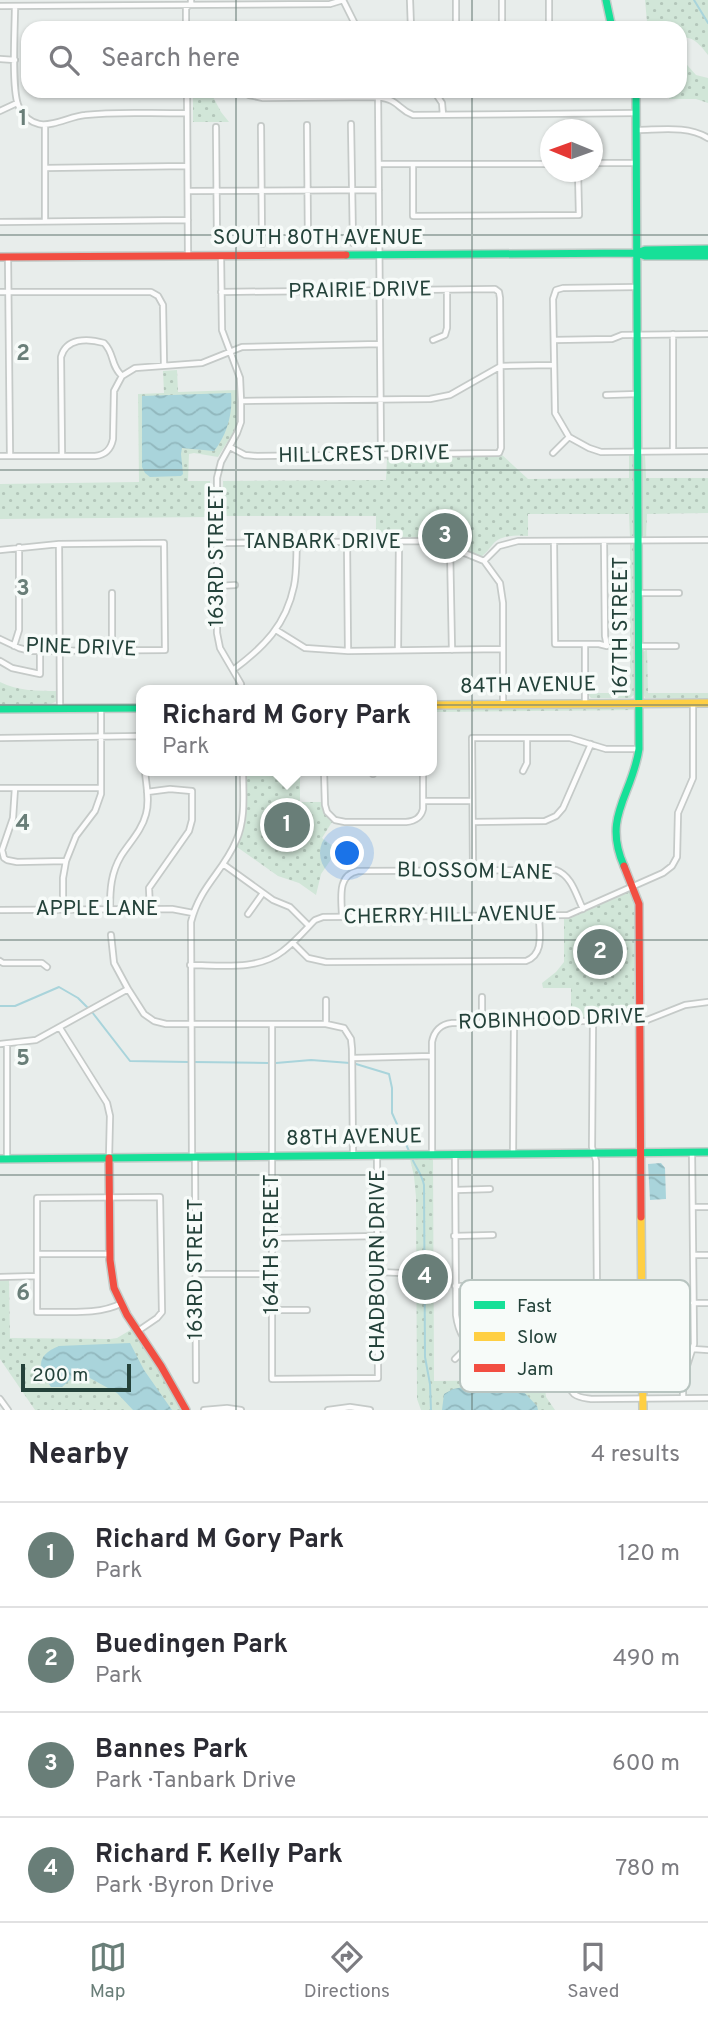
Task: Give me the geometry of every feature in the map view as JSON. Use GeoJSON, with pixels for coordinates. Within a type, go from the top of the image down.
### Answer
{"type":"FeatureCollection","features":[{"type":"Feature","properties":{"kind":"street"},"geometry":{"type":"LineString","coordinates":[[0,6],[139,2],[330,4],[343,0],[354,21]]}},
{"type":"Feature","properties":{"kind":"street"},"geometry":{"type":"LineString","coordinates":[[410,0],[411,21]]}},
{"type":"Feature","properties":{"kind":"street"},"geometry":{"type":"LineString","coordinates":[[456,0],[458,21]]}},
{"type":"Feature","properties":{"kind":"street"},"geometry":{"type":"LineString","coordinates":[[502,0],[502,21]]}},
{"type":"Feature","properties":{"kind":"street"},"geometry":{"type":"LineString","coordinates":[[549,0],[550,21]]}},
{"type":"Feature","properties":{"kind":"street"},"geometry":{"type":"LineString","coordinates":[[606,0],[610,21]]}},
{"type":"Feature","properties":{"kind":"street"},"geometry":{"type":"LineString","coordinates":[[186,21],[186,8],[191,2]]}},
{"type":"Feature","properties":{"kind":"street"},"geometry":{"type":"LineString","coordinates":[[15,6],[17,103],[26,117],[34,122],[45,125],[92,114],[187,113]]}},
{"type":"Feature","properties":{"kind":"street"},"geometry":{"type":"LineString","coordinates":[[0,60],[15,60]]}},
{"type":"Feature","properties":{"kind":"street"},"geometry":{"type":"LineString","coordinates":[[187,98],[188,256]]}},
{"type":"Feature","properties":{"kind":"street"},"geometry":{"type":"LineString","coordinates":[[378,98],[382,454]]}},
{"type":"Feature","properties":{"kind":"street"},"geometry":{"type":"LineString","coordinates":[[390,98],[413,115],[636,113]]}},
{"type":"Feature","properties":{"kind":"street"},"geometry":{"type":"LineString","coordinates":[[439,98],[443,115]]}},
{"type":"Feature","properties":{"kind":"street","name":"167TH STREET"},"geometry":{"type":"LineString","coordinates":[[636,98],[639,749],[636,770],[617,813],[615,829],[618,850],[639,904],[641,1280]]}},
{"type":"Feature","properties":{"kind":"street"},"geometry":{"type":"LineString","coordinates":[[0,111],[17,103]]}},
{"type":"Feature","properties":{"kind":"street"},"geometry":{"type":"LineString","coordinates":[[351,124],[353,243]]}},
{"type":"Feature","properties":{"kind":"street"},"geometry":{"type":"LineString","coordinates":[[45,125],[45,221]]}},
{"type":"Feature","properties":{"kind":"street"},"geometry":{"type":"LineString","coordinates":[[261,125],[262,244]]}},
{"type":"Feature","properties":{"kind":"street"},"geometry":{"type":"LineString","coordinates":[[307,125],[309,243]]}},
{"type":"Feature","properties":{"kind":"street"},"geometry":{"type":"LineString","coordinates":[[216,127],[216,241]]}},
{"type":"Feature","properties":{"kind":"street"},"geometry":{"type":"LineString","coordinates":[[636,130],[683,130],[708,138]]}},
{"type":"Feature","properties":{"kind":"street"},"geometry":{"type":"LineString","coordinates":[[603,163],[636,163]]}},
{"type":"Feature","properties":{"kind":"street"},"geometry":{"type":"LineString","coordinates":[[379,164],[540,164]]}},
{"type":"Feature","properties":{"kind":"street"},"geometry":{"type":"LineString","coordinates":[[413,164],[413,216],[579,215],[578,182]]}},
{"type":"Feature","properties":{"kind":"street"},"geometry":{"type":"LineString","coordinates":[[45,168],[188,166]]}},
{"type":"Feature","properties":{"kind":"street"},"geometry":{"type":"LineString","coordinates":[[188,191],[379,190]]}},
{"type":"Feature","properties":{"kind":"street"},"geometry":{"type":"LineString","coordinates":[[0,222],[188,220]]}},
{"type":"Feature","properties":{"kind":"street","name":"SOUTH 80TH AVENUE"},"geometry":{"type":"LineString","coordinates":[[4,257],[380,256],[637,253],[645,250],[708,249]]}},
{"type":"Feature","properties":{"kind":"street","name":"SOUTH 80TH AVENUE"},"geometry":{"type":"LineString","coordinates":[[637,253],[645,256],[708,256]]}},
{"type":"Feature","properties":{"kind":"street","name":"163RD STREET"},"geometry":{"type":"LineString","coordinates":[[221,256],[222,330],[240,378],[241,401],[239,427],[217,474],[218,640],[220,649],[241,685]]}},
{"type":"Feature","properties":{"kind":"street"},"geometry":{"type":"LineString","coordinates":[[4,257],[8,292],[10,456]]}},
{"type":"Feature","properties":{"kind":"street"},"geometry":{"type":"LineString","coordinates":[[637,287],[556,290],[553,299],[555,413],[569,437],[601,452],[708,451]]}},
{"type":"Feature","properties":{"kind":"street","name":"PRAIRIE DRIVE"},"geometry":{"type":"LineString","coordinates":[[221,292],[495,289],[499,292],[501,366]]}},
{"type":"Feature","properties":{"kind":"street"},"geometry":{"type":"LineString","coordinates":[[433,340],[445,335],[447,328],[447,290]]}},
{"type":"Feature","properties":{"kind":"street"},"geometry":{"type":"LineString","coordinates":[[0,292],[151,292],[158,296],[163,305],[164,365]]}},
{"type":"Feature","properties":{"kind":"street"},"geometry":{"type":"LineString","coordinates":[[554,340],[612,339],[637,334],[708,334]]}},
{"type":"Feature","properties":{"kind":"street"},"geometry":{"type":"LineString","coordinates":[[673,334],[673,451]]}},
{"type":"Feature","properties":{"kind":"street"},"geometry":{"type":"LineString","coordinates":[[62,456],[61,360],[65,346],[74,341],[104,343],[111,352],[114,368],[122,376]]}},
{"type":"Feature","properties":{"kind":"street"},"geometry":{"type":"LineString","coordinates":[[0,456],[99,455],[109,449],[113,439],[113,394],[122,376],[135,368],[202,363],[242,347],[380,344]]}},
{"type":"Feature","properties":{"kind":"street"},"geometry":{"type":"LineString","coordinates":[[241,401],[430,399],[450,395],[501,366],[553,365]]}},
{"type":"Feature","properties":{"kind":"street","name":"HILLCREST DRIVE"},"geometry":{"type":"LineString","coordinates":[[230,447],[245,455],[257,456],[497,453],[500,452],[501,366]]}},
{"type":"Feature","properties":{"kind":"street"},"geometry":{"type":"LineString","coordinates":[[606,395],[638,394]]}},
{"type":"Feature","properties":{"kind":"street"},"geometry":{"type":"LineString","coordinates":[[553,453],[569,437]]}},
{"type":"Feature","properties":{"kind":"street"},"geometry":{"type":"LineString","coordinates":[[503,704],[503,603],[500,583],[484,561],[492,550],[505,543],[518,541],[708,540]]}},
{"type":"Feature","properties":{"kind":"street"},"geometry":{"type":"LineString","coordinates":[[398,650],[399,541]]}},
{"type":"Feature","properties":{"kind":"street","name":"TANBARK DRIVE"},"geometry":{"type":"LineString","coordinates":[[217,542],[428,541],[484,561]]}},
{"type":"Feature","properties":{"kind":"street"},"geometry":{"type":"LineString","coordinates":[[554,541],[555,644],[607,646],[604,541]]}},
{"type":"Feature","properties":{"kind":"street"},"geometry":{"type":"LineString","coordinates":[[233,670],[267,642],[288,608],[295,584],[297,542]]}},
{"type":"Feature","properties":{"kind":"street"},"geometry":{"type":"LineString","coordinates":[[348,542],[348,651]]}},
{"type":"Feature","properties":{"kind":"street","name":"PINE DRIVE"},"geometry":{"type":"LineString","coordinates":[[0,639],[26,650],[40,651],[164,650],[164,543],[59,544]]}},
{"type":"Feature","properties":{"kind":"street"},"geometry":{"type":"LineString","coordinates":[[0,550],[59,544],[60,708]]}},
{"type":"Feature","properties":{"kind":"street"},"geometry":{"type":"LineString","coordinates":[[14,646],[19,631],[19,547]]}},
{"type":"Feature","properties":{"kind":"street"},"geometry":{"type":"LineString","coordinates":[[450,547],[452,650]]}},
{"type":"Feature","properties":{"kind":"street"},"geometry":{"type":"LineString","coordinates":[[217,586],[235,585]]}},
{"type":"Feature","properties":{"kind":"street"},"geometry":{"type":"LineString","coordinates":[[112,593],[112,650]]}},
{"type":"Feature","properties":{"kind":"street"},"geometry":{"type":"LineString","coordinates":[[639,593],[679,593]]}},
{"type":"Feature","properties":{"kind":"street"},"geometry":{"type":"LineString","coordinates":[[276,630],[305,648],[348,651],[503,649]]}},
{"type":"Feature","properties":{"kind":"street"},"geometry":{"type":"LineString","coordinates":[[584,644],[585,703]]}},
{"type":"Feature","properties":{"kind":"street"},"geometry":{"type":"LineString","coordinates":[[639,646],[676,646]]}},
{"type":"Feature","properties":{"kind":"street"},"geometry":{"type":"LineString","coordinates":[[0,661],[12,668],[40,674],[40,651]]}},
{"type":"Feature","properties":{"kind":"street","name":"CHERRY HILL AVENUE"},"geometry":{"type":"LineString","coordinates":[[309,926],[323,917],[568,915],[667,871],[677,857],[678,813],[693,778],[693,703]]}},
{"type":"Feature","properties":{"kind":"street","name":"84TH AVENUE"},"geometry":{"type":"LineString","coordinates":[[437,705],[708,703]]}},
{"type":"Feature","properties":{"kind":"street"},"geometry":{"type":"LineString","coordinates":[[63,909],[66,862],[76,836],[95,811],[101,788],[101,708]]}},
{"type":"Feature","properties":{"kind":"street"},"geometry":{"type":"LineString","coordinates":[[0,709],[136,708]]}},
{"type":"Feature","properties":{"kind":"street"},"geometry":{"type":"LineString","coordinates":[[0,738],[136,736]]}},
{"type":"Feature","properties":{"kind":"street"},"geometry":{"type":"LineString","coordinates":[[473,870],[472,738],[575,738],[606,749],[639,749]]}},
{"type":"Feature","properties":{"kind":"street"},"geometry":{"type":"LineString","coordinates":[[523,771],[527,763],[527,738]]}},
{"type":"Feature","properties":{"kind":"street"},"geometry":{"type":"LineString","coordinates":[[472,822],[545,821],[555,816],[563,808],[591,744]]}},
{"type":"Feature","properties":{"kind":"street"},"geometry":{"type":"LineString","coordinates":[[110,909],[112,876],[148,810],[145,776]]}},
{"type":"Feature","properties":{"kind":"street","name":"163RD STREET"},"geometry":{"type":"LineString","coordinates":[[196,1380],[190,933],[193,913],[200,896],[234,847],[242,823],[243,776]]}},
{"type":"Feature","properties":{"kind":"street"},"geometry":{"type":"LineString","coordinates":[[324,776],[324,805],[327,813],[335,820],[345,822],[412,821],[421,815],[423,776]]}},
{"type":"Feature","properties":{"kind":"street"},"geometry":{"type":"LineString","coordinates":[[0,788],[101,788]]}},
{"type":"Feature","properties":{"kind":"street"},"geometry":{"type":"LineString","coordinates":[[15,788],[12,818],[2,850],[3,855],[7,860],[17,862],[66,862]]}},
{"type":"Feature","properties":{"kind":"street"},"geometry":{"type":"LineString","coordinates":[[147,792],[170,789],[192,791],[192,820],[189,831],[149,888],[150,909]]}},
{"type":"Feature","properties":{"kind":"street"},"geometry":{"type":"LineString","coordinates":[[423,801],[472,801]]}},
{"type":"Feature","properties":{"kind":"street"},"geometry":{"type":"LineString","coordinates":[[190,965],[260,962],[281,953],[309,926],[290,907],[273,900],[222,863]]}},
{"type":"Feature","properties":{"kind":"street","name":"BLOSSOM LANE"},"geometry":{"type":"LineString","coordinates":[[342,917],[342,883],[353,872],[560,871],[569,879],[583,909]]}},
{"type":"Feature","properties":{"kind":"street"},"geometry":{"type":"LineString","coordinates":[[248,914],[263,893]]}},
{"type":"Feature","properties":{"kind":"street","name":"APPLE LANE"},"geometry":{"type":"LineString","coordinates":[[0,910],[172,909],[193,913]]}},
{"type":"Feature","properties":{"kind":"street"},"geometry":{"type":"LineString","coordinates":[[293,943],[308,958],[326,962],[526,961],[533,958],[539,950],[539,915]]}},
{"type":"Feature","properties":{"kind":"street"},"geometry":{"type":"LineString","coordinates":[[111,935],[114,963],[144,1014],[154,1021],[192,1025],[326,1024],[344,1028],[351,1039],[353,1058],[353,1155]]}},
{"type":"Feature","properties":{"kind":"street"},"geometry":{"type":"LineString","coordinates":[[0,961],[42,962],[47,967]]}},
{"type":"Feature","properties":{"kind":"street"},"geometry":{"type":"LineString","coordinates":[[0,1044],[36,1040],[128,989]]}},
{"type":"Feature","properties":{"kind":"street"},"geometry":{"type":"LineString","coordinates":[[482,997],[482,1022]]}},
{"type":"Feature","properties":{"kind":"street"},"geometry":{"type":"LineString","coordinates":[[326,1000],[326,1024]]}},
{"type":"Feature","properties":{"kind":"street","name":"ROBINHOOD DRIVE"},"geometry":{"type":"LineString","coordinates":[[432,1154],[433,1035],[442,1026],[449,1023],[482,1022],[640,1021],[685,1005],[708,1002]]}},
{"type":"Feature","properties":{"kind":"street"},"geometry":{"type":"LineString","coordinates":[[593,1021],[592,1147],[597,1280]]}},
{"type":"Feature","properties":{"kind":"street"},"geometry":{"type":"LineString","coordinates":[[513,1154],[514,1022]]}},
{"type":"Feature","properties":{"kind":"street","name":"164TH STREET"},"geometry":{"type":"LineString","coordinates":[[272,1025],[272,1379]]}},
{"type":"Feature","properties":{"kind":"street"},"geometry":{"type":"LineString","coordinates":[[60,1028],[107,1103],[110,1116],[110,1254],[114,1288],[186,1410]]}},
{"type":"Feature","properties":{"kind":"street"},"geometry":{"type":"LineString","coordinates":[[4,1159],[7,1044]]}},
{"type":"Feature","properties":{"kind":"street"},"geometry":{"type":"LineString","coordinates":[[353,1058],[432,1056]]}},
{"type":"Feature","properties":{"kind":"street"},"geometry":{"type":"LineString","coordinates":[[690,1357],[693,1349],[692,1152]]}},
{"type":"Feature","properties":{"kind":"street","name":"88TH AVENUE"},"geometry":{"type":"LineString","coordinates":[[4,1159],[708,1152]]}},
{"type":"Feature","properties":{"kind":"street"},"geometry":{"type":"LineString","coordinates":[[454,1154],[456,1320],[460,1331]]}},
{"type":"Feature","properties":{"kind":"street","name":"CHADBOURN DRIVE"},"geometry":{"type":"LineString","coordinates":[[272,1379],[378,1378],[377,1155]]}},
{"type":"Feature","properties":{"kind":"street"},"geometry":{"type":"LineString","coordinates":[[456,1190],[490,1189]]}},
{"type":"Feature","properties":{"kind":"street"},"geometry":{"type":"LineString","coordinates":[[121,1303],[112,1308],[97,1310],[37,1311],[37,1198],[160,1197],[162,1312],[138,1331]]}},
{"type":"Feature","properties":{"kind":"street"},"geometry":{"type":"LineString","coordinates":[[693,1207],[708,1207]]}},
{"type":"Feature","properties":{"kind":"street"},"geometry":{"type":"LineString","coordinates":[[272,1238],[378,1236]]}},
{"type":"Feature","properties":{"kind":"street"},"geometry":{"type":"LineString","coordinates":[[454,1236],[494,1236]]}},
{"type":"Feature","properties":{"kind":"street"},"geometry":{"type":"LineString","coordinates":[[37,1254],[110,1254]]}},
{"type":"Feature","properties":{"kind":"street"},"geometry":{"type":"LineString","coordinates":[[693,1255],[708,1255]]}},
{"type":"Feature","properties":{"kind":"street"},"geometry":{"type":"LineString","coordinates":[[379,1272],[401,1273]]}},
{"type":"Feature","properties":{"kind":"street"},"geometry":{"type":"LineString","coordinates":[[196,1274],[272,1274]]}},
{"type":"Feature","properties":{"kind":"street"},"geometry":{"type":"LineString","coordinates":[[0,1277],[37,1276]]}},
{"type":"Feature","properties":{"kind":"street"},"geometry":{"type":"LineString","coordinates":[[455,1286],[460,1286]]}},
{"type":"Feature","properties":{"kind":"street"},"geometry":{"type":"LineString","coordinates":[[693,1303],[708,1303]]}},
{"type":"Feature","properties":{"kind":"street"},"geometry":{"type":"LineString","coordinates":[[272,1310],[307,1310]]}},
{"type":"Feature","properties":{"kind":"street"},"geometry":{"type":"LineString","coordinates":[[693,1349],[708,1350]]}},
{"type":"Feature","properties":{"kind":"street"},"geometry":{"type":"LineString","coordinates":[[455,1359],[460,1354]]}},
{"type":"Feature","properties":{"kind":"street"},"geometry":{"type":"LineString","coordinates":[[574,1392],[583,1398],[708,1398]]}},
{"type":"Feature","properties":{"kind":"street","name":"167TH STREET"},"geometry":{"type":"LineString","coordinates":[[643,1392],[643,1410]]}},
{"type":"Feature","properties":{"kind":"street"},"geometry":{"type":"LineString","coordinates":[[683,1392],[683,1398]]}},
{"type":"Feature","properties":{"kind":"street"},"geometry":{"type":"LineString","coordinates":[[0,1399],[8,1410]]}},
{"type":"Feature","properties":{"kind":"street"},"geometry":{"type":"LineString","coordinates":[[328,1410],[350,1407],[370,1410]]}},
{"type":"Feature","properties":{"kind":"street"},"geometry":{"type":"LineString","coordinates":[[204,1410],[241,1410]]}},
{"type":"Feature","properties":{"kind":"green space"},"geometry":{"type":"Polygon","coordinates":[[[645,0],[708,0],[708,55],[699,44],[687,38],[687,21],[647,21],[645,0]]]}},
{"type":"Feature","properties":{"kind":"green space"},"geometry":{"type":"Polygon","coordinates":[[[687,65],[696,75],[708,78],[708,103],[696,99],[669,99],[687,98],[687,65]]]}},
{"type":"Feature","properties":{"kind":"green space"},"geometry":{"type":"Polygon","coordinates":[[[193,98],[214,98],[229,122],[193,122],[193,98]]]}},
{"type":"Feature","properties":{"kind":"green space"},"geometry":{"type":"Polygon","coordinates":[[[177,370],[178,392],[237,390],[236,428],[218,457],[189,454],[188,481],[210,481],[210,517],[0,519],[0,484],[139,482],[138,394],[164,393],[163,371],[177,370]]]}},
{"type":"Feature","properties":{"kind":"green space"},"geometry":{"type":"Polygon","coordinates":[[[501,454],[528,479],[629,478],[629,454],[633,454],[634,535],[630,538],[629,514],[528,514],[528,536],[504,537],[481,557],[441,543],[376,540],[376,516],[224,516],[223,481],[386,480],[387,457],[501,454]]]}},
{"type":"Feature","properties":{"kind":"green space"},"geometry":{"type":"Polygon","coordinates":[[[643,454],[646,478],[708,478],[708,513],[647,514],[646,538],[644,537],[641,532],[643,454]]]}},
{"type":"Feature","properties":{"kind":"green space"},"geometry":{"type":"Polygon","coordinates":[[[630,543],[635,549],[635,694],[630,698],[591,698],[587,693],[630,693],[630,543]]]}},
{"type":"Feature","properties":{"kind":"green space"},"geometry":{"type":"Polygon","coordinates":[[[647,649],[648,693],[708,693],[708,698],[645,698],[642,691],[642,653],[647,649]]]}},
{"type":"Feature","properties":{"kind":"green space"},"geometry":{"type":"Polygon","coordinates":[[[0,682],[21,689],[57,691],[57,701],[51,704],[0,704],[0,682]]]}},
{"type":"Feature","properties":{"kind":"green space"},"geometry":{"type":"Polygon","coordinates":[[[630,706],[635,710],[437,712],[437,708],[630,706]]]}},
{"type":"Feature","properties":{"kind":"green space"},"geometry":{"type":"Polygon","coordinates":[[[246,776],[300,776],[300,802],[321,802],[324,813],[332,822],[322,838],[334,847],[330,861],[321,874],[316,895],[299,883],[278,876],[237,847],[246,821],[246,776]]]}},
{"type":"Feature","properties":{"kind":"green space"},"geometry":{"type":"Polygon","coordinates":[[[630,891],[634,894],[635,903],[634,1016],[571,1019],[571,988],[543,988],[542,983],[564,962],[564,919],[630,891]]]}},
{"type":"Feature","properties":{"kind":"green space"},"geometry":{"type":"Polygon","coordinates":[[[607,944],[617,944],[618,965],[615,968],[591,969],[596,954],[607,944]]]}},
{"type":"Feature","properties":{"kind":"green space"},"geometry":{"type":"Polygon","coordinates":[[[433,1158],[434,1381],[460,1381],[460,1392],[545,1392],[555,1410],[421,1410],[417,1399],[416,1197],[410,1159],[433,1158]]]}},
{"type":"Feature","properties":{"kind":"green space"},"geometry":{"type":"Polygon","coordinates":[[[0,1279],[9,1279],[10,1338],[110,1339],[132,1329],[182,1410],[35,1410],[0,1359],[0,1279]]]}},
{"type":"Feature","properties":{"kind":"water"},"geometry":{"type":"Polygon","coordinates":[[[231,393],[228,424],[214,451],[182,448],[181,476],[150,477],[145,473],[142,467],[142,396],[231,393]]]}},
{"type":"Feature","properties":{"kind":"water"},"geometry":{"type":"Polygon","coordinates":[[[661,1163],[665,1168],[666,1199],[650,1200],[648,1164],[661,1163]]]}},
{"type":"Feature","properties":{"kind":"water"},"geometry":{"type":"Polygon","coordinates":[[[130,1343],[144,1370],[172,1410],[133,1410],[117,1393],[79,1372],[62,1387],[51,1387],[41,1368],[42,1358],[59,1346],[130,1343]]]}},
{"type":"Feature","properties":{"kind":"water"},"geometry":{"type":"Polygon","coordinates":[[[460,1388],[460,1392],[524,1392],[538,1410],[442,1410],[444,1394],[460,1388]]]}},
{"type":"Feature","properties":{"kind":"waterway"},"geometry":{"type":"LineString","coordinates":[[694,0],[708,23]]}},
{"type":"Feature","properties":{"kind":"waterway"},"geometry":{"type":"LineString","coordinates":[[0,1006],[15,1006],[59,987],[87,1007]]}},
{"type":"Feature","properties":{"kind":"waterway"},"geometry":{"type":"LineString","coordinates":[[92,1012],[130,1061],[188,1062]]}},
{"type":"Feature","properties":{"kind":"waterway"},"geometry":{"type":"LineString","coordinates":[[276,1063],[311,1060],[350,1063]]}},
{"type":"Feature","properties":{"kind":"waterway"},"geometry":{"type":"LineString","coordinates":[[194,1062],[268,1063]]}},
{"type":"Feature","properties":{"kind":"waterway"},"geometry":{"type":"LineString","coordinates":[[356,1064],[389,1074],[392,1113],[409,1151]]}},
{"type":"Feature","properties":{"kind":"waterway"},"geometry":{"type":"LineString","coordinates":[[411,1156],[424,1185],[425,1357],[431,1410]]}},
{"type":"Feature","properties":{"kind":"traffic: fast"},"geometry":{"type":"LineString","coordinates":[[606,0],[610,21]]}},
{"type":"Feature","properties":{"kind":"traffic: fast"},"geometry":{"type":"LineString","coordinates":[[624,866],[618,849],[617,819],[639,749],[636,98]]}},
{"type":"Feature","properties":{"kind":"traffic: fast"},"geometry":{"type":"LineString","coordinates":[[637,253],[645,250],[708,249]]}},
{"type":"Feature","properties":{"kind":"traffic: fast"},"geometry":{"type":"LineString","coordinates":[[346,255],[637,253],[645,256],[708,256]]}},
{"type":"Feature","properties":{"kind":"traffic: fast"},"geometry":{"type":"LineString","coordinates":[[0,709],[136,708]]}},
{"type":"Feature","properties":{"kind":"traffic: fast"},"geometry":{"type":"LineString","coordinates":[[0,1159],[708,1152]]}},
{"type":"Feature","properties":{"kind":"traffic: slow"},"geometry":{"type":"LineString","coordinates":[[437,705],[708,703]]}},
{"type":"Feature","properties":{"kind":"traffic: slow"},"geometry":{"type":"LineString","coordinates":[[641,1217],[642,1280]]}},
{"type":"Feature","properties":{"kind":"traffic: slow"},"geometry":{"type":"LineString","coordinates":[[643,1392],[643,1410]]}},
{"type":"Feature","properties":{"kind":"traffic: jam"},"geometry":{"type":"LineString","coordinates":[[0,257],[346,255]]}},
{"type":"Feature","properties":{"kind":"traffic: jam"},"geometry":{"type":"LineString","coordinates":[[624,866],[639,904],[641,1217]]}},
{"type":"Feature","properties":{"kind":"traffic: jam"},"geometry":{"type":"LineString","coordinates":[[109,1158],[110,1260],[114,1288],[127,1315],[186,1410]]}},
{"type":"Feature","properties":{"kind":"place","name":"Bannes Park"},"geometry":{"type":"Point","coordinates":[445,536]}},
{"type":"Feature","properties":{"kind":"place","name":"Richard M Gory Park"},"geometry":{"type":"Point","coordinates":[287,825]}},
{"type":"Feature","properties":{"kind":"place","name":"Buedingen Park"},"geometry":{"type":"Point","coordinates":[600,952]}},
{"type":"Feature","properties":{"kind":"place","name":"Richard F. Kelly Park"},"geometry":{"type":"Point","coordinates":[425,1277]}}]}
